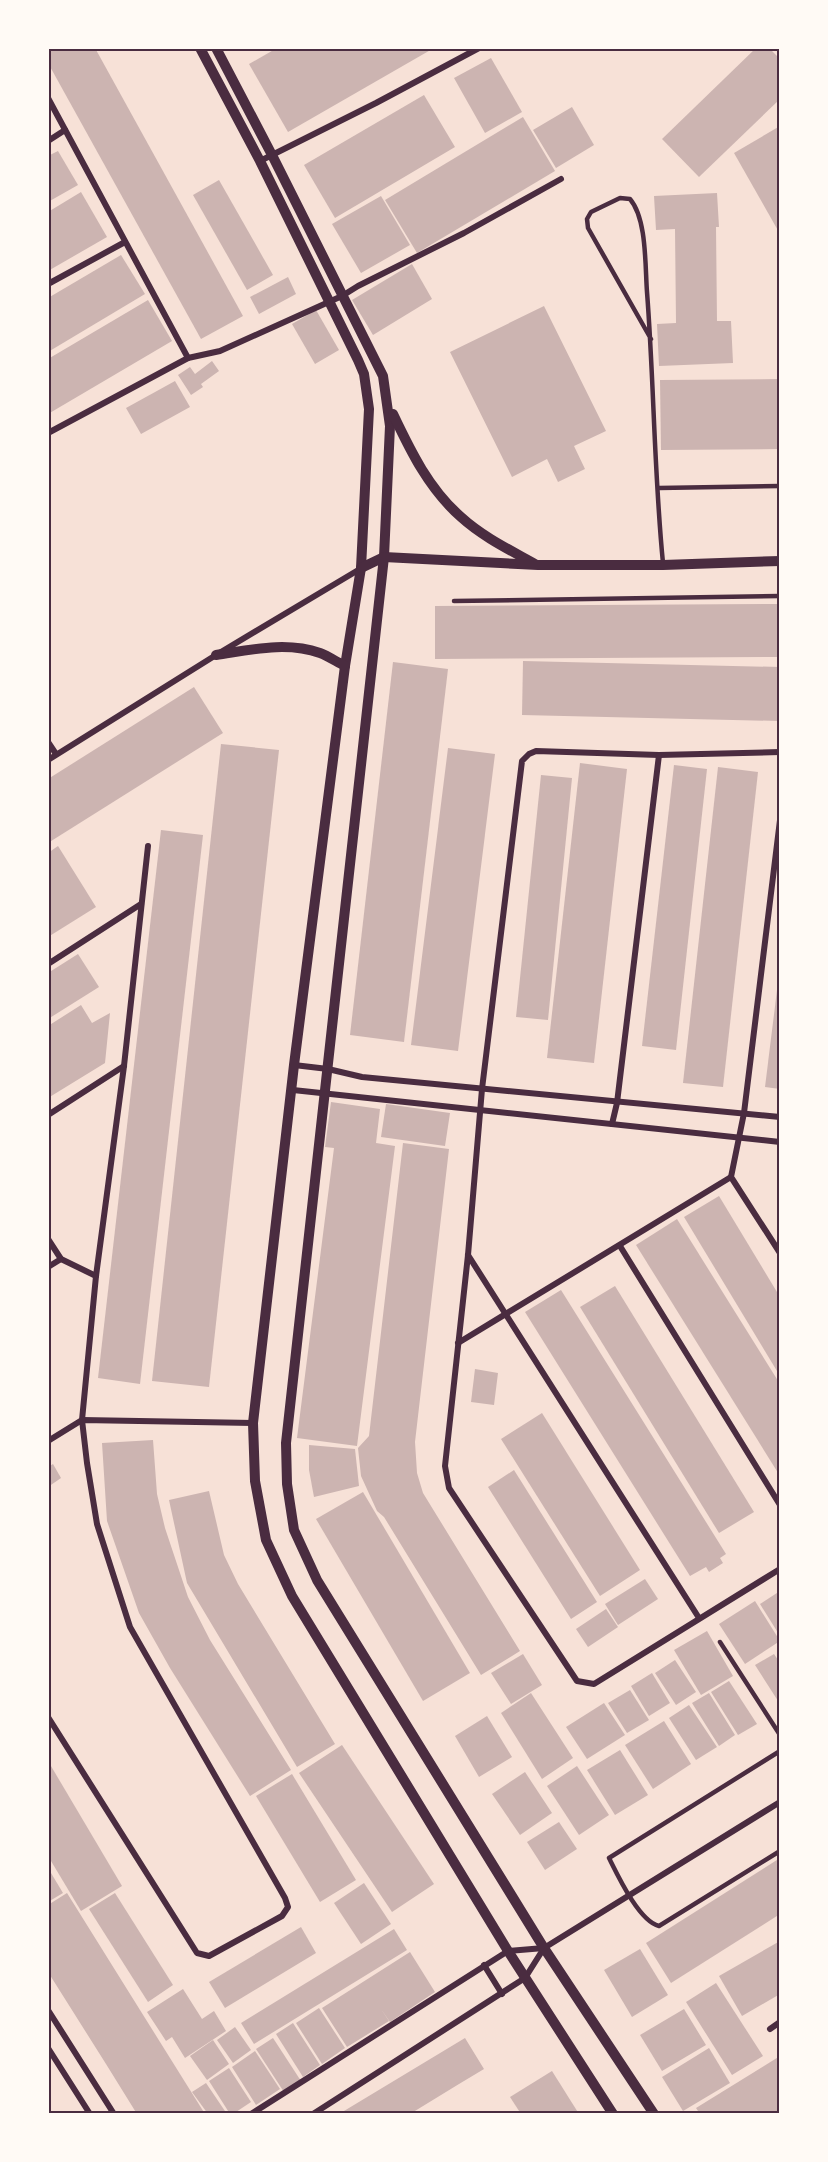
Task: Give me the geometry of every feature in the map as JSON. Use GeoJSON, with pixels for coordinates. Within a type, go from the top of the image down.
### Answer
{"type":"FeatureCollection","features":[{"type":"Feature","properties":{"kind":"street"},"geometry":{"type":"LineString","coordinates":[[200,48],[260,161],[358,360],[364,374],[369,409],[361,568],[345,666],[294,1065],[293,1090],[253,1423],[255,1481],[266,1540],[292,1596],[508,1951],[613,2114]]}},
{"type":"Feature","properties":{"kind":"street"},"geometry":{"type":"LineString","coordinates":[[216,48],[383,376],[390,426],[384,557],[286,1443],[287,1484],[294,1530],[317,1580],[544,1948],[654,2114]]}},
{"type":"Feature","properties":{"kind":"street"},"geometry":{"type":"LineString","coordinates":[[260,161],[479,48]]}},
{"type":"Feature","properties":{"kind":"street"},"geometry":{"type":"LineString","coordinates":[[48,98],[188,358]]}},
{"type":"Feature","properties":{"kind":"street"},"geometry":{"type":"LineString","coordinates":[[48,141],[66,130]]}},
{"type":"Feature","properties":{"kind":"street"},"geometry":{"type":"LineString","coordinates":[[48,433],[188,358],[220,351],[330,302],[464,233],[561,179]]}},
{"type":"Feature","properties":{"kind":"street"},"geometry":{"type":"LineString","coordinates":[[48,284],[126,242]]}},
{"type":"Feature","properties":{"kind":"street"},"geometry":{"type":"LineString","coordinates":[[358,360],[372,354]]}},
{"type":"Feature","properties":{"kind":"street"},"geometry":{"type":"LineString","coordinates":[[387,403],[420,467],[446,502],[478,530],[538,565]]}},
{"type":"Feature","properties":{"kind":"street"},"geometry":{"type":"LineString","coordinates":[[48,760],[216,655],[361,568],[384,557],[538,565],[663,565],[780,561]]}},
{"type":"Feature","properties":{"kind":"street"},"geometry":{"type":"LineString","coordinates":[[216,655],[263,648],[295,648],[320,653],[345,666]]}},
{"type":"Feature","properties":{"kind":"street"},"geometry":{"type":"LineString","coordinates":[[48,742],[56,754]]}},
{"type":"Feature","properties":{"kind":"street"},"geometry":{"type":"LineString","coordinates":[[780,752],[658,754],[536,751],[522,761],[482,1089],[468,1255],[445,1466],[449,1488],[577,1681],[594,1684],[780,1569]]}},
{"type":"Feature","properties":{"kind":"street"},"geometry":{"type":"LineString","coordinates":[[612,1125],[617,1103],[658,754]]}},
{"type":"Feature","properties":{"kind":"street"},"geometry":{"type":"LineString","coordinates":[[780,820],[744,1113],[731,1177],[780,1253]]}},
{"type":"Feature","properties":{"kind":"street"},"geometry":{"type":"LineString","coordinates":[[48,1717],[197,1953],[209,1956],[282,1916],[288,1908],[285,1898],[130,1627],[97,1524],[82,1420],[96,1275],[124,1066],[148,846]]}},
{"type":"Feature","properties":{"kind":"street"},"geometry":{"type":"LineString","coordinates":[[48,964],[141,904]]}},
{"type":"Feature","properties":{"kind":"street"},"geometry":{"type":"LineString","coordinates":[[294,1065],[328,1069],[362,1077],[780,1118]]}},
{"type":"Feature","properties":{"kind":"street"},"geometry":{"type":"LineString","coordinates":[[48,1115],[124,1066]]}},
{"type":"Feature","properties":{"kind":"street"},"geometry":{"type":"LineString","coordinates":[[293,1090],[780,1142]]}},
{"type":"Feature","properties":{"kind":"street"},"geometry":{"type":"LineString","coordinates":[[458,1343],[731,1177]]}},
{"type":"Feature","properties":{"kind":"street"},"geometry":{"type":"LineString","coordinates":[[48,1239],[61,1259],[96,1275]]}},
{"type":"Feature","properties":{"kind":"street"},"geometry":{"type":"LineString","coordinates":[[620,1246],[780,1505]]}},
{"type":"Feature","properties":{"kind":"street"},"geometry":{"type":"LineString","coordinates":[[468,1255],[699,1618]]}},
{"type":"Feature","properties":{"kind":"street"},"geometry":{"type":"LineString","coordinates":[[48,1267],[61,1259]]}},
{"type":"Feature","properties":{"kind":"street"},"geometry":{"type":"LineString","coordinates":[[48,1441],[82,1420],[253,1423]]}},
{"type":"Feature","properties":{"kind":"street"},"geometry":{"type":"LineString","coordinates":[[313,2114],[525,1978],[544,1948],[780,1802]]}},
{"type":"Feature","properties":{"kind":"street"},"geometry":{"type":"LineString","coordinates":[[251,2114],[508,1951],[544,1948]]}},
{"type":"Feature","properties":{"kind":"street"},"geometry":{"type":"LineString","coordinates":[[484,1965],[502,1994]]}},
{"type":"Feature","properties":{"kind":"street"},"geometry":{"type":"LineString","coordinates":[[48,2010],[114,2114]]}},
{"type":"Feature","properties":{"kind":"street"},"geometry":{"type":"LineString","coordinates":[[770,2029],[780,2022]]}},
{"type":"Feature","properties":{"kind":"street"},"geometry":{"type":"LineString","coordinates":[[48,2048],[90,2114]]}},
{"type":"Feature","properties":{"kind":"lane"},"geometry":{"type":"LineString","coordinates":[[651,339],[588,228],[587,219],[591,212],[620,198],[630,199],[636,206],[642,229],[651,339],[663,565]]}},
{"type":"Feature","properties":{"kind":"lane"},"geometry":{"type":"LineString","coordinates":[[659,488],[780,486]]}},
{"type":"Feature","properties":{"kind":"lane"},"geometry":{"type":"LineString","coordinates":[[454,601],[780,596]]}},
{"type":"Feature","properties":{"kind":"lane"},"geometry":{"type":"LineString","coordinates":[[720,1642],[780,1735]]}},
{"type":"Feature","properties":{"kind":"lane"},"geometry":{"type":"LineString","coordinates":[[780,1751],[609,1858],[628,1896],[653,1924],[662,1925],[780,1851]]}},
{"type":"Feature","properties":{"kind":"building"},"geometry":{"type":"Polygon","coordinates":[[[48,48],[95,48],[243,316],[201,339],[48,63],[48,48]]]}},
{"type":"Feature","properties":{"kind":"building"},"geometry":{"type":"Polygon","coordinates":[[[277,48],[434,48],[288,132],[249,64],[277,48]]]}},
{"type":"Feature","properties":{"kind":"building"},"geometry":{"type":"Polygon","coordinates":[[[756,48],[769,48],[780,59],[780,99],[699,177],[662,139],[756,48]]]}},
{"type":"Feature","properties":{"kind":"building"},"geometry":{"type":"Polygon","coordinates":[[[491,58],[522,112],[485,133],[454,78],[491,58]]]}},
{"type":"Feature","properties":{"kind":"building"},"geometry":{"type":"Polygon","coordinates":[[[424,95],[455,147],[335,218],[304,165],[424,95]]]}},
{"type":"Feature","properties":{"kind":"building"},"geometry":{"type":"Polygon","coordinates":[[[572,107],[594,145],[556,168],[533,130],[572,107]]]}},
{"type":"Feature","properties":{"kind":"building"},"geometry":{"type":"Polygon","coordinates":[[[523,117],[555,171],[417,253],[385,200],[523,117]]]}},
{"type":"Feature","properties":{"kind":"building"},"geometry":{"type":"Polygon","coordinates":[[[780,126],[780,234],[734,153],[780,126]]]}},
{"type":"Feature","properties":{"kind":"building"},"geometry":{"type":"Polygon","coordinates":[[[58,151],[78,185],[48,202],[48,156],[58,151]]]}},
{"type":"Feature","properties":{"kind":"building"},"geometry":{"type":"Polygon","coordinates":[[[219,180],[273,275],[247,290],[193,195],[219,180]]]}},
{"type":"Feature","properties":{"kind":"building"},"geometry":{"type":"Polygon","coordinates":[[[81,192],[107,237],[48,271],[48,212],[81,192]]]}},
{"type":"Feature","properties":{"kind":"building"},"geometry":{"type":"Polygon","coordinates":[[[717,193],[719,227],[716,227],[717,321],[731,321],[733,363],[659,366],[657,324],[676,323],[675,229],[656,230],[654,196],[717,193]]]}},
{"type":"Feature","properties":{"kind":"building"},"geometry":{"type":"Polygon","coordinates":[[[381,196],[410,245],[361,273],[332,224],[381,196]]]}},
{"type":"Feature","properties":{"kind":"building"},"geometry":{"type":"Polygon","coordinates":[[[121,255],[145,294],[48,352],[48,298],[121,255]]]}},
{"type":"Feature","properties":{"kind":"building"},"geometry":{"type":"Polygon","coordinates":[[[412,264],[432,299],[373,335],[352,300],[412,264]]]}},
{"type":"Feature","properties":{"kind":"building"},"geometry":{"type":"Polygon","coordinates":[[[288,277],[296,294],[259,314],[250,297],[288,277]]]}},
{"type":"Feature","properties":{"kind":"building"},"geometry":{"type":"Polygon","coordinates":[[[148,300],[172,341],[48,414],[48,359],[148,300]]]}},
{"type":"Feature","properties":{"kind":"building"},"geometry":{"type":"Polygon","coordinates":[[[544,306],[606,431],[574,446],[585,469],[558,482],[547,459],[512,477],[450,352],[544,306]]]}},
{"type":"Feature","properties":{"kind":"building"},"geometry":{"type":"Polygon","coordinates":[[[316,310],[339,350],[315,364],[292,324],[316,310]]]}},
{"type":"Feature","properties":{"kind":"building"},"geometry":{"type":"Polygon","coordinates":[[[212,361],[219,371],[201,384],[203,387],[191,395],[178,375],[190,367],[195,374],[212,361]]]}},
{"type":"Feature","properties":{"kind":"building"},"geometry":{"type":"Polygon","coordinates":[[[780,379],[780,449],[661,450],[660,380],[780,379]]]}},
{"type":"Feature","properties":{"kind":"building"},"geometry":{"type":"Polygon","coordinates":[[[175,381],[190,407],[141,434],[126,408],[175,381]]]}},
{"type":"Feature","properties":{"kind":"building"},"geometry":{"type":"Polygon","coordinates":[[[780,604],[780,657],[435,659],[435,606],[780,604]]]}},
{"type":"Feature","properties":{"kind":"building"},"geometry":{"type":"Polygon","coordinates":[[[523,661],[780,667],[780,721],[522,715],[523,661]]]}},
{"type":"Feature","properties":{"kind":"building"},"geometry":{"type":"Polygon","coordinates":[[[393,662],[448,669],[404,1042],[350,1035],[393,662]]]}},
{"type":"Feature","properties":{"kind":"building"},"geometry":{"type":"Polygon","coordinates":[[[194,687],[223,733],[48,843],[48,779],[194,687]]]}},
{"type":"Feature","properties":{"kind":"building"},"geometry":{"type":"Polygon","coordinates":[[[221,744],[279,750],[209,1387],[152,1381],[221,744]]]}},
{"type":"Feature","properties":{"kind":"building"},"geometry":{"type":"Polygon","coordinates":[[[448,748],[495,754],[458,1051],[411,1045],[448,748]]]}},
{"type":"Feature","properties":{"kind":"building"},"geometry":{"type":"Polygon","coordinates":[[[580,763],[627,769],[594,1063],[547,1058],[580,763]]]}},
{"type":"Feature","properties":{"kind":"building"},"geometry":{"type":"Polygon","coordinates":[[[674,765],[707,769],[676,1050],[642,1046],[674,765]]]}},
{"type":"Feature","properties":{"kind":"building"},"geometry":{"type":"Polygon","coordinates":[[[718,767],[758,772],[723,1087],[683,1083],[718,767]]]}},
{"type":"Feature","properties":{"kind":"building"},"geometry":{"type":"Polygon","coordinates":[[[541,775],[572,778],[548,1020],[516,1017],[541,775]]]}},
{"type":"Feature","properties":{"kind":"building"},"geometry":{"type":"Polygon","coordinates":[[[161,830],[203,835],[140,1384],[98,1378],[161,830]]]}},
{"type":"Feature","properties":{"kind":"building"},"geometry":{"type":"Polygon","coordinates":[[[58,846],[96,907],[48,937],[48,853],[58,846]]]}},
{"type":"Feature","properties":{"kind":"building"},"geometry":{"type":"Polygon","coordinates":[[[78,954],[99,987],[48,1019],[48,973],[78,954]]]}},
{"type":"Feature","properties":{"kind":"building"},"geometry":{"type":"Polygon","coordinates":[[[780,974],[780,1089],[765,1087],[780,974]]]}},
{"type":"Feature","properties":{"kind":"building"},"geometry":{"type":"Polygon","coordinates":[[[81,1005],[92,1023],[110,1013],[105,1063],[48,1098],[48,1026],[81,1005]]]}},
{"type":"Feature","properties":{"kind":"building"},"geometry":{"type":"Polygon","coordinates":[[[331,1102],[380,1109],[376,1143],[395,1146],[357,1446],[297,1438],[334,1148],[325,1147],[331,1102]]]}},
{"type":"Feature","properties":{"kind":"building"},"geometry":{"type":"Polygon","coordinates":[[[386,1104],[450,1113],[445,1146],[381,1137],[386,1104]]]}},
{"type":"Feature","properties":{"kind":"building"},"geometry":{"type":"Polygon","coordinates":[[[403,1143],[449,1149],[415,1442],[417,1473],[423,1493],[520,1651],[481,1675],[384,1517],[377,1511],[361,1476],[358,1448],[369,1436],[403,1143]]]}},
{"type":"Feature","properties":{"kind":"building"},"geometry":{"type":"Polygon","coordinates":[[[719,1196],[780,1297],[780,1376],[684,1217],[719,1196]]]}},
{"type":"Feature","properties":{"kind":"building"},"geometry":{"type":"Polygon","coordinates":[[[677,1219],[780,1384],[780,1476],[636,1245],[677,1219]]]}},
{"type":"Feature","properties":{"kind":"building"},"geometry":{"type":"Polygon","coordinates":[[[615,1286],[754,1512],[719,1533],[580,1307],[615,1286]]]}},
{"type":"Feature","properties":{"kind":"building"},"geometry":{"type":"Polygon","coordinates":[[[561,1290],[726,1554],[720,1558],[723,1563],[709,1572],[706,1567],[690,1576],[525,1312],[561,1290]]]}},
{"type":"Feature","properties":{"kind":"building"},"geometry":{"type":"Polygon","coordinates":[[[475,1369],[498,1373],[494,1405],[471,1402],[475,1369]]]}},
{"type":"Feature","properties":{"kind":"building"},"geometry":{"type":"Polygon","coordinates":[[[542,1413],[640,1570],[600,1596],[501,1439],[542,1413]]]}},
{"type":"Feature","properties":{"kind":"building"},"geometry":{"type":"Polygon","coordinates":[[[153,1440],[157,1494],[165,1528],[188,1597],[210,1640],[291,1770],[250,1796],[170,1668],[139,1613],[107,1521],[102,1443],[153,1440]]]}},
{"type":"Feature","properties":{"kind":"building"},"geometry":{"type":"Polygon","coordinates":[[[309,1445],[355,1449],[359,1486],[314,1497],[309,1470],[309,1445]]]}},
{"type":"Feature","properties":{"kind":"building"},"geometry":{"type":"Polygon","coordinates":[[[53,1464],[61,1478],[48,1487],[48,1467],[53,1464]]]}},
{"type":"Feature","properties":{"kind":"building"},"geometry":{"type":"Polygon","coordinates":[[[514,1470],[597,1602],[571,1619],[488,1487],[514,1470]]]}},
{"type":"Feature","properties":{"kind":"building"},"geometry":{"type":"Polygon","coordinates":[[[209,1491],[224,1555],[238,1584],[335,1744],[297,1767],[187,1583],[169,1500],[209,1491]]]}},
{"type":"Feature","properties":{"kind":"building"},"geometry":{"type":"Polygon","coordinates":[[[363,1492],[470,1673],[423,1701],[316,1519],[363,1492]]]}},
{"type":"Feature","properties":{"kind":"building"},"geometry":{"type":"Polygon","coordinates":[[[645,1579],[658,1599],[618,1625],[605,1604],[645,1579]]]}},
{"type":"Feature","properties":{"kind":"building"},"geometry":{"type":"Polygon","coordinates":[[[780,1591],[780,1636],[760,1604],[780,1591]]]}},
{"type":"Feature","properties":{"kind":"building"},"geometry":{"type":"Polygon","coordinates":[[[755,1601],[780,1641],[745,1664],[719,1624],[755,1601]]]}},
{"type":"Feature","properties":{"kind":"building"},"geometry":{"type":"Polygon","coordinates":[[[606,1609],[618,1627],[588,1647],[576,1629],[606,1609]]]}},
{"type":"Feature","properties":{"kind":"building"},"geometry":{"type":"Polygon","coordinates":[[[707,1631],[733,1676],[701,1695],[674,1650],[707,1631]]]}},
{"type":"Feature","properties":{"kind":"building"},"geometry":{"type":"Polygon","coordinates":[[[523,1654],[542,1685],[511,1704],[491,1673],[523,1654]]]}},
{"type":"Feature","properties":{"kind":"building"},"geometry":{"type":"Polygon","coordinates":[[[774,1654],[780,1663],[780,1704],[755,1665],[774,1654]]]}},
{"type":"Feature","properties":{"kind":"building"},"geometry":{"type":"Polygon","coordinates":[[[675,1660],[696,1692],[676,1705],[655,1673],[675,1660]]]}},
{"type":"Feature","properties":{"kind":"building"},"geometry":{"type":"Polygon","coordinates":[[[652,1673],[670,1703],[649,1716],[631,1686],[652,1673]]]}},
{"type":"Feature","properties":{"kind":"building"},"geometry":{"type":"Polygon","coordinates":[[[729,1681],[757,1724],[738,1735],[711,1692],[729,1681]]]}},
{"type":"Feature","properties":{"kind":"building"},"geometry":{"type":"Polygon","coordinates":[[[630,1690],[649,1720],[627,1733],[608,1703],[630,1690]]]}},
{"type":"Feature","properties":{"kind":"building"},"geometry":{"type":"Polygon","coordinates":[[[531,1693],[573,1758],[542,1779],[501,1713],[531,1693]]]}},
{"type":"Feature","properties":{"kind":"building"},"geometry":{"type":"Polygon","coordinates":[[[709,1693],[735,1735],[719,1746],[692,1703],[709,1693]]]}},
{"type":"Feature","properties":{"kind":"building"},"geometry":{"type":"Polygon","coordinates":[[[604,1703],[625,1735],[587,1759],[566,1727],[604,1703]]]}},
{"type":"Feature","properties":{"kind":"building"},"geometry":{"type":"Polygon","coordinates":[[[689,1705],[717,1747],[696,1760],[669,1718],[689,1705]]]}},
{"type":"Feature","properties":{"kind":"building"},"geometry":{"type":"Polygon","coordinates":[[[487,1716],[512,1757],[479,1777],[455,1736],[487,1716]]]}},
{"type":"Feature","properties":{"kind":"building"},"geometry":{"type":"Polygon","coordinates":[[[664,1721],[691,1764],[653,1789],[625,1745],[664,1721]]]}},
{"type":"Feature","properties":{"kind":"building"},"geometry":{"type":"Polygon","coordinates":[[[342,1745],[434,1884],[392,1912],[299,1773],[342,1745]]]}},
{"type":"Feature","properties":{"kind":"building"},"geometry":{"type":"Polygon","coordinates":[[[620,1750],[648,1795],[615,1815],[587,1770],[620,1750]]]}},
{"type":"Feature","properties":{"kind":"building"},"geometry":{"type":"Polygon","coordinates":[[[48,1761],[122,1886],[81,1911],[48,1856],[48,1761]]]}},
{"type":"Feature","properties":{"kind":"building"},"geometry":{"type":"Polygon","coordinates":[[[577,1766],[609,1815],[579,1835],[547,1786],[577,1766]]]}},
{"type":"Feature","properties":{"kind":"building"},"geometry":{"type":"Polygon","coordinates":[[[525,1772],[552,1813],[520,1835],[492,1794],[525,1772]]]}},
{"type":"Feature","properties":{"kind":"building"},"geometry":{"type":"Polygon","coordinates":[[[292,1774],[356,1880],[320,1902],[256,1796],[292,1774]]]}},
{"type":"Feature","properties":{"kind":"building"},"geometry":{"type":"Polygon","coordinates":[[[559,1822],[577,1849],[545,1870],[527,1842],[559,1822]]]}},
{"type":"Feature","properties":{"kind":"building"},"geometry":{"type":"Polygon","coordinates":[[[780,1858],[780,1914],[671,1983],[646,1943],[780,1858]]]}},
{"type":"Feature","properties":{"kind":"building"},"geometry":{"type":"Polygon","coordinates":[[[48,1868],[63,1893],[48,1902],[48,1868]]]}},
{"type":"Feature","properties":{"kind":"building"},"geometry":{"type":"Polygon","coordinates":[[[364,1883],[391,1924],[361,1944],[334,1903],[364,1883]]]}},
{"type":"Feature","properties":{"kind":"building"},"geometry":{"type":"Polygon","coordinates":[[[67,1893],[205,2114],[137,2114],[48,1972],[48,1905],[67,1893]]]}},
{"type":"Feature","properties":{"kind":"building"},"geometry":{"type":"Polygon","coordinates":[[[115,1893],[173,1985],[148,2002],[89,1909],[115,1893]]]}},
{"type":"Feature","properties":{"kind":"building"},"geometry":{"type":"Polygon","coordinates":[[[301,1927],[316,1953],[225,2008],[209,1982],[301,1927]]]}},
{"type":"Feature","properties":{"kind":"building"},"geometry":{"type":"Polygon","coordinates":[[[394,1929],[407,1950],[254,2044],[241,2023],[394,1929]]]}},
{"type":"Feature","properties":{"kind":"building"},"geometry":{"type":"Polygon","coordinates":[[[780,1941],[780,1994],[742,2016],[719,1976],[780,1941]]]}},
{"type":"Feature","properties":{"kind":"building"},"geometry":{"type":"Polygon","coordinates":[[[640,1949],[668,1995],[632,2017],[604,1970],[640,1949]]]}},
{"type":"Feature","properties":{"kind":"building"},"geometry":{"type":"Polygon","coordinates":[[[410,1952],[435,1992],[390,2022],[381,2009],[389,2021],[347,2047],[322,2008],[410,1952]]]}},
{"type":"Feature","properties":{"kind":"building"},"geometry":{"type":"Polygon","coordinates":[[[716,1983],[763,2056],[732,2075],[686,2002],[716,1983]]]}},
{"type":"Feature","properties":{"kind":"building"},"geometry":{"type":"Polygon","coordinates":[[[183,1989],[202,2019],[214,2011],[226,2031],[185,2058],[172,2037],[166,2041],[147,2012],[183,1989]]]}},
{"type":"Feature","properties":{"kind":"building"},"geometry":{"type":"Polygon","coordinates":[[[319,2008],[345,2048],[322,2064],[296,2023],[319,2008]]]}},
{"type":"Feature","properties":{"kind":"building"},"geometry":{"type":"Polygon","coordinates":[[[684,2009],[706,2045],[662,2071],[640,2035],[684,2009]]]}},
{"type":"Feature","properties":{"kind":"building"},"geometry":{"type":"Polygon","coordinates":[[[293,2023],[320,2065],[303,2077],[276,2034],[293,2023]]]}},
{"type":"Feature","properties":{"kind":"building"},"geometry":{"type":"Polygon","coordinates":[[[235,2027],[251,2050],[233,2063],[217,2040],[235,2027]]]}},
{"type":"Feature","properties":{"kind":"building"},"geometry":{"type":"Polygon","coordinates":[[[273,2038],[301,2081],[284,2092],[256,2049],[273,2038]]]}},
{"type":"Feature","properties":{"kind":"building"},"geometry":{"type":"Polygon","coordinates":[[[465,2038],[484,2069],[410,2114],[339,2114],[465,2038]]]}},
{"type":"Feature","properties":{"kind":"building"},"geometry":{"type":"Polygon","coordinates":[[[213,2040],[229,2064],[207,2080],[190,2056],[213,2040]]]}},
{"type":"Feature","properties":{"kind":"building"},"geometry":{"type":"Polygon","coordinates":[[[709,2048],[730,2083],[683,2111],[662,2077],[709,2048]]]}},
{"type":"Feature","properties":{"kind":"building"},"geometry":{"type":"Polygon","coordinates":[[[255,2051],[280,2089],[256,2105],[232,2067],[255,2051]]]}},
{"type":"Feature","properties":{"kind":"building"},"geometry":{"type":"Polygon","coordinates":[[[780,2056],[780,2114],[700,2114],[696,2108],[780,2056]]]}},
{"type":"Feature","properties":{"kind":"building"},"geometry":{"type":"Polygon","coordinates":[[[229,2068],[251,2102],[233,2114],[230,2114],[209,2081],[229,2068]]]}},
{"type":"Feature","properties":{"kind":"building"},"geometry":{"type":"Polygon","coordinates":[[[552,2071],[579,2114],[521,2114],[510,2097],[552,2071]]]}},
{"type":"Feature","properties":{"kind":"building"},"geometry":{"type":"Polygon","coordinates":[[[206,2083],[227,2114],[208,2114],[192,2092],[206,2083]]]}}]}
